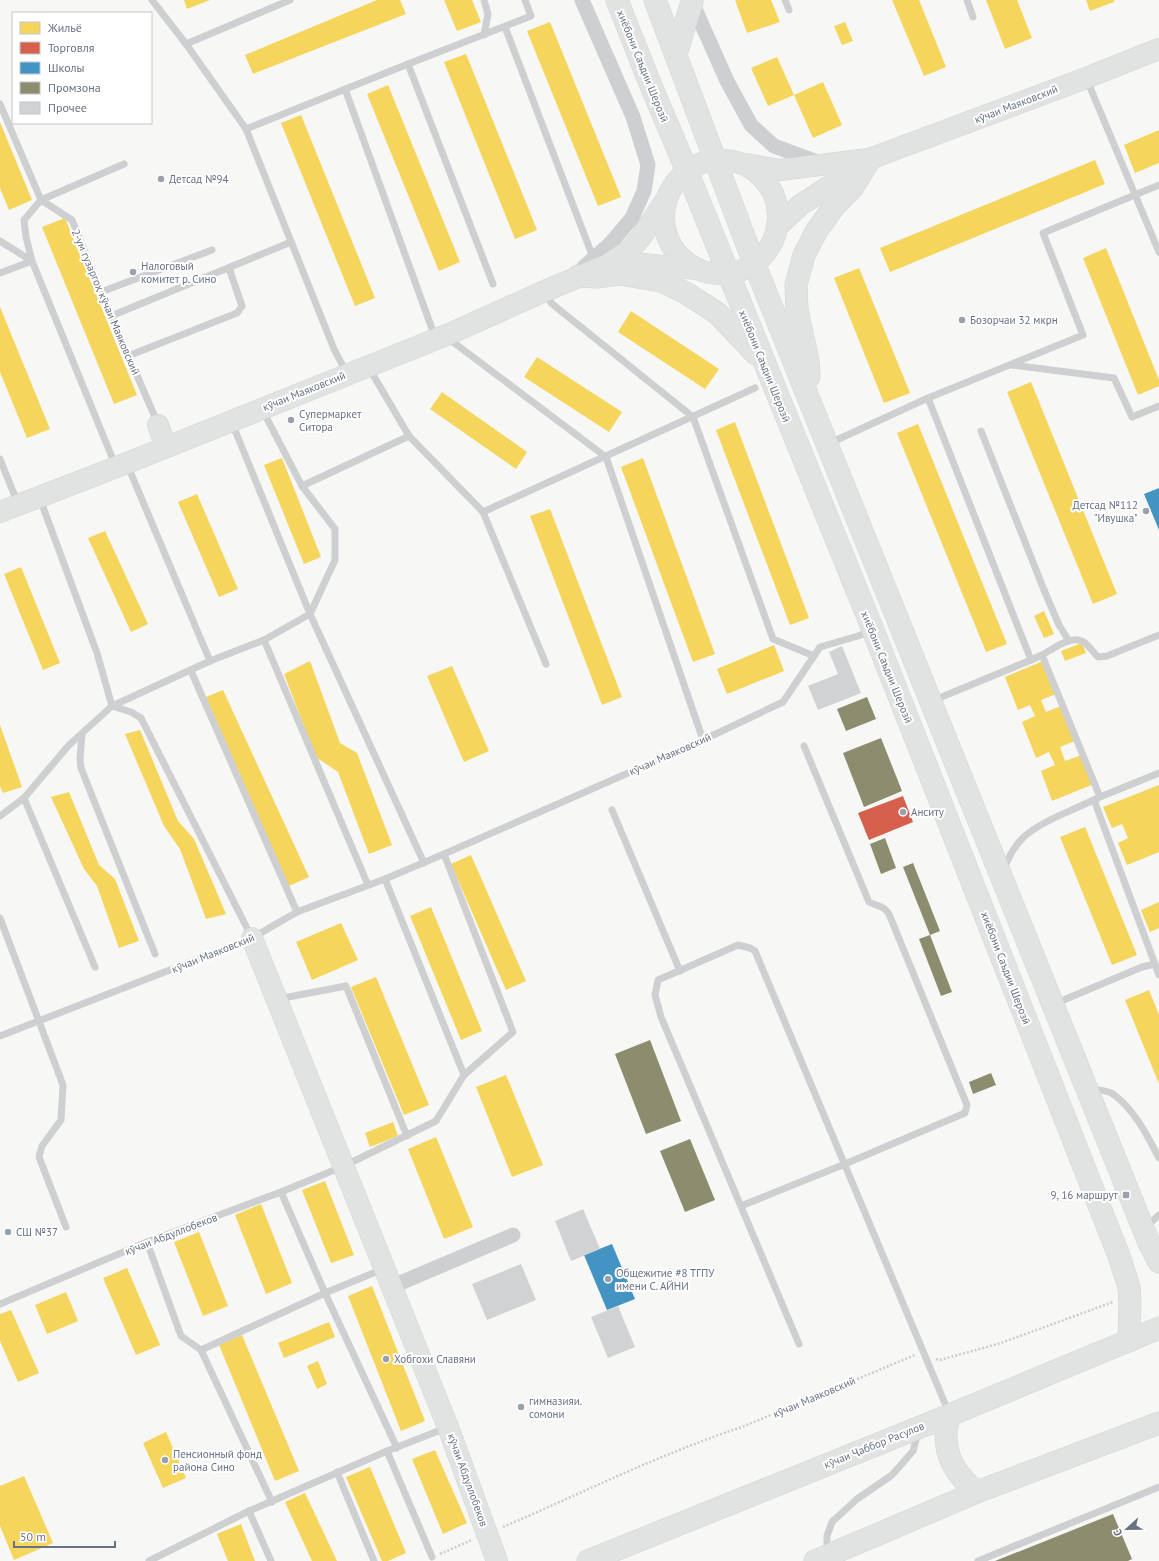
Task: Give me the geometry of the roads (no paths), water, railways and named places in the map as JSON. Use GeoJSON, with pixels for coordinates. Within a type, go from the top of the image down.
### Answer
{"type":"FeatureCollection","features":[{"type":"Feature","properties":{"kind":"main road"},"geometry":{"type":"LineString","coordinates":[[606,0],[620,7]]}},
{"type":"Feature","properties":{"kind":"main road"},"geometry":{"type":"LineString","coordinates":[[655,0],[754,264],[932,701],[1087,1088],[1151,1229],[1159,1262]]}},
{"type":"Feature","properties":{"kind":"main road"},"geometry":{"type":"LineString","coordinates":[[676,54],[691,1]]}},
{"type":"Feature","properties":{"kind":"main road","name":"хиёбони Саъдии Шерозӣ"},"geometry":{"type":"LineString","coordinates":[[620,7],[648,82],[687,171],[873,630],[1119,1256],[1129,1286],[1129,1341]]}},
{"type":"Feature","properties":{"kind":"main road"},"geometry":{"type":"LineString","coordinates":[[811,402],[808,361],[797,310],[796,285],[804,255],[817,230],[836,204],[853,187],[871,159]]}},
{"type":"Feature","properties":{"kind":"main road"},"geometry":{"type":"LineString","coordinates":[[594,267],[597,277],[619,274],[661,281],[686,293],[716,313],[764,362]]}},
{"type":"Feature","properties":{"kind":"main road"},"geometry":{"type":"LineString","coordinates":[[1119,1256],[1151,1229]]}},
{"type":"Feature","properties":{"kind":"main road","name":"кӯчаи Ҷаббор Расулов"},"geometry":{"type":"LineString","coordinates":[[588,1561],[950,1415],[1159,1328]]}},
{"type":"Feature","properties":{"kind":"main road"},"geometry":{"type":"LineString","coordinates":[[950,1415],[946,1433],[953,1468],[963,1481],[977,1492]]}},
{"type":"Feature","properties":{"kind":"main road"},"geometry":{"type":"LineString","coordinates":[[823,1559],[977,1492],[1158,1426]]}},
{"type":"Feature","properties":{"kind":"street"},"geometry":{"type":"LineString","coordinates":[[582,0],[633,117],[648,165],[644,191],[632,218],[609,245],[594,267]]}},
{"type":"Feature","properties":{"kind":"street"},"geometry":{"type":"LineString","coordinates":[[691,1],[727,81],[751,125],[774,146],[823,164]]}},
{"type":"Feature","properties":{"kind":"street","name":"кӯчаи Маяковский"},"geometry":{"type":"LineString","coordinates":[[777,227],[799,206],[871,159],[1159,49]]}},
{"type":"Feature","properties":{"kind":"street","name":"кӯчаи Маяковский"},"geometry":{"type":"LineString","coordinates":[[9,508],[442,337],[547,290],[630,250],[641,237],[667,198],[675,183],[687,171],[700,164],[714,160],[726,160],[780,170],[871,159]]}},
{"type":"Feature","properties":{"kind":"street","name":"кӯчаи Маяковский"},"geometry":{"type":"LineString","coordinates":[[594,267],[632,263],[699,270],[713,274],[728,274],[742,270],[754,264],[765,254],[773,241],[777,227],[778,211],[774,195],[765,181],[753,169],[738,162]]}},
{"type":"Feature","properties":{"kind":"street","name":"кӯчаи Маяковский"},"geometry":{"type":"LineString","coordinates":[[667,198],[664,215],[668,237],[673,248],[684,260],[699,270]]}},
{"type":"Feature","properties":{"kind":"street"},"geometry":{"type":"LineString","coordinates":[[158,425],[166,447]]}},
{"type":"Feature","properties":{"kind":"street","name":"кӯчаи Абдуллобеков"},"geometry":{"type":"LineString","coordinates":[[252,938],[448,1427],[497,1561]]}},
{"type":"Feature","properties":{"kind":"street"},"geometry":{"type":"LineString","coordinates":[[389,1277],[513,1235]]}},
{"type":"Feature","properties":{"kind":"lane"},"geometry":{"type":"LineString","coordinates":[[152,0],[186,44],[246,129],[334,349],[347,374]]}},
{"type":"Feature","properties":{"kind":"lane"},"geometry":{"type":"LineString","coordinates":[[186,44],[290,0]]}},
{"type":"Feature","properties":{"kind":"lane"},"geometry":{"type":"LineString","coordinates":[[484,0],[488,14],[484,35]]}},
{"type":"Feature","properties":{"kind":"lane"},"geometry":{"type":"LineString","coordinates":[[246,129],[531,16],[524,0]]}},
{"type":"Feature","properties":{"kind":"lane"},"geometry":{"type":"LineString","coordinates":[[785,0],[789,10]]}},
{"type":"Feature","properties":{"kind":"lane"},"geometry":{"type":"LineString","coordinates":[[967,0],[973,17]]}},
{"type":"Feature","properties":{"kind":"lane"},"geometry":{"type":"LineString","coordinates":[[505,27],[594,267]]}},
{"type":"Feature","properties":{"kind":"lane"},"geometry":{"type":"LineString","coordinates":[[408,64],[493,284]]}},
{"type":"Feature","properties":{"kind":"lane"},"geometry":{"type":"LineString","coordinates":[[1086,78],[1159,252]]}},
{"type":"Feature","properties":{"kind":"lane"},"geometry":{"type":"LineString","coordinates":[[346,89],[442,337],[453,342],[606,457],[703,740]]}},
{"type":"Feature","properties":{"kind":"lane"},"geometry":{"type":"LineString","coordinates":[[0,104],[41,200]]}},
{"type":"Feature","properties":{"kind":"lane"},"geometry":{"type":"LineString","coordinates":[[124,164],[41,200],[24,220],[26,237],[32,261],[121,465],[210,661]]}},
{"type":"Feature","properties":{"kind":"lane"},"geometry":{"type":"LineString","coordinates":[[828,444],[928,398],[1083,334],[1043,233],[1159,185]]}},
{"type":"Feature","properties":{"kind":"lane","name":"2-ум гузаргоҳ кӯчаи Маяковский"},"geometry":{"type":"LineString","coordinates":[[41,200],[72,220],[158,425]]}},
{"type":"Feature","properties":{"kind":"lane"},"geometry":{"type":"LineString","coordinates":[[0,241],[32,261]]}},
{"type":"Feature","properties":{"kind":"lane"},"geometry":{"type":"LineString","coordinates":[[111,316],[291,242]]}},
{"type":"Feature","properties":{"kind":"lane"},"geometry":{"type":"LineString","coordinates":[[101,292],[212,250]]}},
{"type":"Feature","properties":{"kind":"lane"},"geometry":{"type":"LineString","coordinates":[[0,273],[32,261]]}},
{"type":"Feature","properties":{"kind":"lane"},"geometry":{"type":"LineString","coordinates":[[128,356],[237,313],[242,306],[229,268]]}},
{"type":"Feature","properties":{"kind":"lane"},"geometry":{"type":"LineString","coordinates":[[547,290],[551,303],[693,417],[772,639],[814,656]]}},
{"type":"Feature","properties":{"kind":"lane"},"geometry":{"type":"LineString","coordinates":[[1010,365],[1114,378],[1132,417],[1159,406]]}},
{"type":"Feature","properties":{"kind":"lane"},"geometry":{"type":"LineString","coordinates":[[368,367],[371,375],[409,436],[483,512],[546,664]]}},
{"type":"Feature","properties":{"kind":"lane"},"geometry":{"type":"LineString","coordinates":[[483,512],[755,388]]}},
{"type":"Feature","properties":{"kind":"lane"},"geometry":{"type":"LineString","coordinates":[[928,398],[1031,660]]}},
{"type":"Feature","properties":{"kind":"lane"},"geometry":{"type":"LineString","coordinates":[[0,816],[24,798],[69,745],[112,706],[210,661],[264,640],[310,614],[335,560],[334,529],[302,486],[262,408]]}},
{"type":"Feature","properties":{"kind":"lane"},"geometry":{"type":"LineString","coordinates":[[231,421],[310,614],[424,863]]}},
{"type":"Feature","properties":{"kind":"lane"},"geometry":{"type":"LineString","coordinates":[[981,431],[1044,590],[1059,625],[1069,641]]}},
{"type":"Feature","properties":{"kind":"lane"},"geometry":{"type":"LineString","coordinates":[[302,486],[409,436]]}},
{"type":"Feature","properties":{"kind":"lane"},"geometry":{"type":"LineString","coordinates":[[0,459],[9,508]]}},
{"type":"Feature","properties":{"kind":"lane"},"geometry":{"type":"LineString","coordinates":[[40,497],[97,652],[112,706]]}},
{"type":"Feature","properties":{"kind":"lane","name":"кӯчаи Маяковский"},"geometry":{"type":"LineString","coordinates":[[0,1036],[252,938],[297,912],[424,863],[703,740],[783,702],[820,647],[873,630]]}},
{"type":"Feature","properties":{"kind":"lane"},"geometry":{"type":"LineString","coordinates":[[932,701],[1031,660],[1069,641],[1078,639],[1086,643],[1098,657],[1107,656],[1159,635]]}},
{"type":"Feature","properties":{"kind":"lane"},"geometry":{"type":"LineString","coordinates":[[264,640],[368,885]]}},
{"type":"Feature","properties":{"kind":"lane"},"geometry":{"type":"LineString","coordinates":[[1042,655],[1097,798],[1159,975]]}},
{"type":"Feature","properties":{"kind":"lane"},"geometry":{"type":"LineString","coordinates":[[191,671],[297,912]]}},
{"type":"Feature","properties":{"kind":"lane"},"geometry":{"type":"LineString","coordinates":[[112,706],[131,712],[141,718],[252,938]]}},
{"type":"Feature","properties":{"kind":"lane"},"geometry":{"type":"LineString","coordinates":[[82,734],[80,759],[81,768],[155,954]]}},
{"type":"Feature","properties":{"kind":"lane"},"geometry":{"type":"LineString","coordinates":[[741,1206],[965,1113],[967,1105],[889,914],[887,910],[882,907],[868,902],[804,746]]}},
{"type":"Feature","properties":{"kind":"lane"},"geometry":{"type":"LineString","coordinates":[[1001,874],[1010,855],[1020,840],[1038,827],[1097,798],[1159,773]]}},
{"type":"Feature","properties":{"kind":"lane"},"geometry":{"type":"LineString","coordinates":[[24,798],[95,967]]}},
{"type":"Feature","properties":{"kind":"lane"},"geometry":{"type":"LineString","coordinates":[[612,810],[680,971]]}},
{"type":"Feature","properties":{"kind":"lane"},"geometry":{"type":"LineString","coordinates":[[344,1166],[436,1121],[464,1075],[513,1032],[444,854]]}},
{"type":"Feature","properties":{"kind":"lane"},"geometry":{"type":"LineString","coordinates":[[385,879],[464,1075]]}},
{"type":"Feature","properties":{"kind":"lane"},"geometry":{"type":"LineString","coordinates":[[0,918],[63,1085],[61,1120],[42,1146],[39,1157],[66,1227]]}},
{"type":"Feature","properties":{"kind":"lane"},"geometry":{"type":"LineString","coordinates":[[799,1344],[659,1010],[655,995],[658,980],[738,945],[755,951],[950,1415]]}},
{"type":"Feature","properties":{"kind":"lane"},"geometry":{"type":"LineString","coordinates":[[1054,1004],[1142,967],[1155,964]]}},
{"type":"Feature","properties":{"kind":"lane"},"geometry":{"type":"LineString","coordinates":[[276,1000],[346,986],[407,1136]]}},
{"type":"Feature","properties":{"kind":"lane"},"geometry":{"type":"LineString","coordinates":[[1087,1088],[1112,1093],[1128,1108],[1143,1128],[1159,1158]]}},
{"type":"Feature","properties":{"kind":"lane","name":"кӯчаи Абдуллобеков"},"geometry":{"type":"LineString","coordinates":[[0,1304],[147,1242],[281,1192],[344,1166]]}},
{"type":"Feature","properties":{"kind":"lane"},"geometry":{"type":"LineString","coordinates":[[281,1192],[325,1293],[397,1448]]}},
{"type":"Feature","properties":{"kind":"lane"},"geometry":{"type":"LineString","coordinates":[[147,1242],[181,1336],[200,1350],[272,1502]]}},
{"type":"Feature","properties":{"kind":"lane"},"geometry":{"type":"LineString","coordinates":[[200,1350],[325,1293],[389,1277]]}},
{"type":"Feature","properties":{"kind":"lane","name":"кӯчаи Абдуллобеков"},"geometry":{"type":"LineString","coordinates":[[149,1561],[249,1511],[337,1472],[448,1427]]}},
{"type":"Feature","properties":{"kind":"lane"},"geometry":{"type":"LineString","coordinates":[[823,1559],[827,1536],[832,1522],[858,1499],[892,1475],[913,1450],[919,1427]]}},
{"type":"Feature","properties":{"kind":"lane"},"geometry":{"type":"LineString","coordinates":[[387,1451],[432,1557]]}},
{"type":"Feature","properties":{"kind":"lane"},"geometry":{"type":"LineString","coordinates":[[337,1472],[374,1561]]}},
{"type":"Feature","properties":{"kind":"lane"},"geometry":{"type":"LineString","coordinates":[[978,1561],[1159,1486]]}},
{"type":"Feature","properties":{"kind":"lane"},"geometry":{"type":"LineString","coordinates":[[249,1511],[271,1561]]}},
{"type":"Feature","properties":{"kind":"place","name":"Детсад №94"},"geometry":{"type":"Point","coordinates":[161,179]}},
{"type":"Feature","properties":{"kind":"place","name":"Налоговый комитет р. Сино"},"geometry":{"type":"Point","coordinates":[133,272]}},
{"type":"Feature","properties":{"kind":"place","name":"Бозорчаи 32 мкрн"},"geometry":{"type":"Point","coordinates":[962,320]}},
{"type":"Feature","properties":{"kind":"place","name":"Супермаркет Ситора"},"geometry":{"type":"Point","coordinates":[291,420]}},
{"type":"Feature","properties":{"kind":"place","name":"Детсад №112 \"Ивушка\""},"geometry":{"type":"Point","coordinates":[1146,511]}},
{"type":"Feature","properties":{"kind":"place","name":"Анситу"},"geometry":{"type":"Point","coordinates":[903,812]}},
{"type":"Feature","properties":{"kind":"place","name":"9, 16 маршрут"},"geometry":{"type":"Point","coordinates":[1126,1195]}},
{"type":"Feature","properties":{"kind":"place","name":"СШ №37"},"geometry":{"type":"Point","coordinates":[8,1232]}},
{"type":"Feature","properties":{"kind":"place","name":"Общежитие #8 ТГПУ имени С. АЙНИ"},"geometry":{"type":"Point","coordinates":[608,1279]}},
{"type":"Feature","properties":{"kind":"place","name":"Хобгохи Славяни"},"geometry":{"type":"Point","coordinates":[386,1359]}},
{"type":"Feature","properties":{"kind":"place","name":"гимназияи. сомони"},"geometry":{"type":"Point","coordinates":[521,1407]}},
{"type":"Feature","properties":{"kind":"place","name":"Пенсионный фонд района Сино"},"geometry":{"type":"Point","coordinates":[165,1460]}}]}
